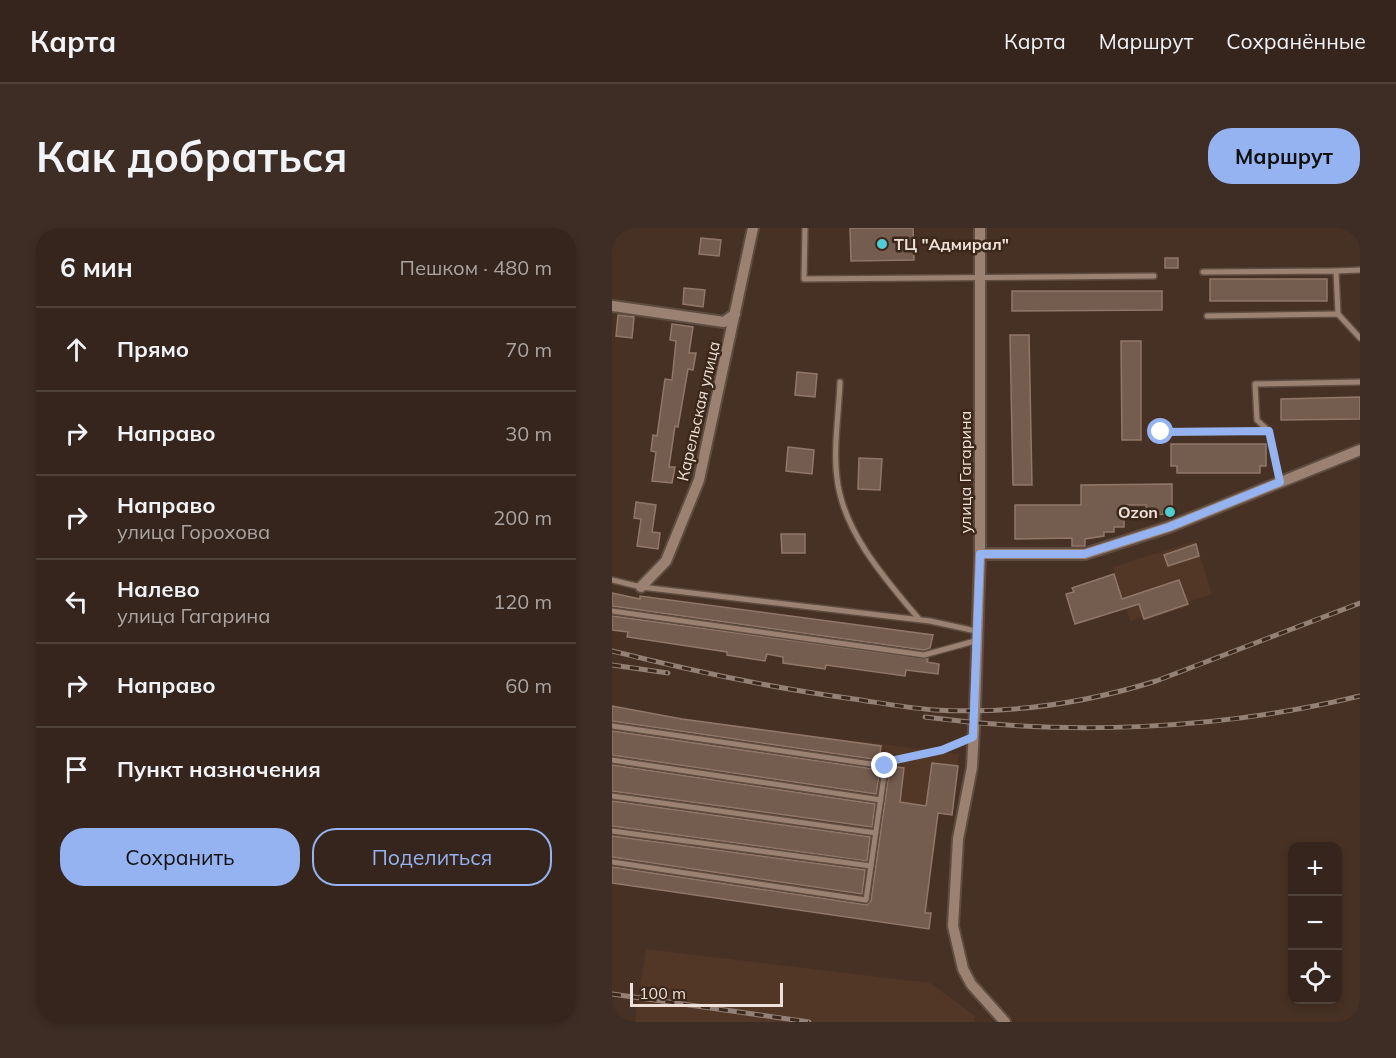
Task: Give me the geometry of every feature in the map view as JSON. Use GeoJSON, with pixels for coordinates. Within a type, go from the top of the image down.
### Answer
{"type":"FeatureCollection","features":[{"type":"Feature","properties":{"kind":"street","name":"Карельская улица"},"geometry":{"type":"LineString","coordinates":[[641,587],[666,561],[693,500],[753,228]]}},
{"type":"Feature","properties":{"kind":"street","name":"улица Гагарина"},"geometry":{"type":"LineString","coordinates":[[980,228],[980,554],[975,636],[972,767],[958,839],[953,926],[963,969],[971,984],[1005,1022]]}},
{"type":"Feature","properties":{"kind":"street"},"geometry":{"type":"LineString","coordinates":[[612,306],[724,322],[735,314]]}},
{"type":"Feature","properties":{"kind":"street"},"geometry":{"type":"LineString","coordinates":[[980,554],[1084,554],[1169,527],[1360,450]]}},
{"type":"Feature","properties":{"kind":"lane"},"geometry":{"type":"LineString","coordinates":[[805,228],[804,279],[1154,276]]}},
{"type":"Feature","properties":{"kind":"lane"},"geometry":{"type":"LineString","coordinates":[[1203,272],[1360,270]]}},
{"type":"Feature","properties":{"kind":"lane"},"geometry":{"type":"LineString","coordinates":[[1336,271],[1338,314],[1360,340]]}},
{"type":"Feature","properties":{"kind":"lane"},"geometry":{"type":"LineString","coordinates":[[1206,316],[1338,314]]}},
{"type":"Feature","properties":{"kind":"lane"},"geometry":{"type":"LineString","coordinates":[[840,382],[837,478],[844,506],[871,562],[920,620]]}},
{"type":"Feature","properties":{"kind":"lane"},"geometry":{"type":"LineString","coordinates":[[1280,482],[1269,431],[1257,420],[1255,384],[1360,382]]}},
{"type":"Feature","properties":{"kind":"lane"},"geometry":{"type":"LineString","coordinates":[[1161,432],[1269,431]]}},
{"type":"Feature","properties":{"kind":"lane"},"geometry":{"type":"LineString","coordinates":[[612,580],[641,587],[920,620],[975,636]]}},
{"type":"Feature","properties":{"kind":"lane"},"geometry":{"type":"LineString","coordinates":[[612,611],[924,655],[975,636]]}},
{"type":"Feature","properties":{"kind":"lane"},"geometry":{"type":"LineString","coordinates":[[612,726],[885,766]]}},
{"type":"Feature","properties":{"kind":"lane"},"geometry":{"type":"LineString","coordinates":[[612,862],[866,900],[886,762],[942,750],[973,737]]}},
{"type":"Feature","properties":{"kind":"lane"},"geometry":{"type":"LineString","coordinates":[[612,760],[880,800]]}},
{"type":"Feature","properties":{"kind":"lane"},"geometry":{"type":"LineString","coordinates":[[612,796],[876,833]]}},
{"type":"Feature","properties":{"kind":"lane"},"geometry":{"type":"LineString","coordinates":[[612,831],[871,867]]}},
{"type":"Feature","properties":{"kind":"shaded area"},"geometry":{"type":"Polygon","coordinates":[[[1195,541],[1212,594],[1188,602],[1189,606],[1144,621],[1142,617],[1130,621],[1113,567],[1195,541]]]}},
{"type":"Feature","properties":{"kind":"shaded area"},"geometry":{"type":"Polygon","coordinates":[[[612,706],[682,719],[959,754],[952,815],[938,814],[927,900],[931,913],[929,929],[612,883],[612,706]]]}},
{"type":"Feature","properties":{"kind":"shaded area"},"geometry":{"type":"Polygon","coordinates":[[[646,949],[930,983],[975,1016],[974,1022],[635,1022],[646,949]]]}},
{"type":"Feature","properties":{"kind":"building","name":"ТЦ \"Адмирал\""},"geometry":{"type":"Polygon","coordinates":[[[850,228],[913,228],[914,260],[851,261],[850,228]]]}},
{"type":"Feature","properties":{"kind":"building"},"geometry":{"type":"Polygon","coordinates":[[[701,238],[721,240],[719,256],[699,254],[701,238]]]}},
{"type":"Feature","properties":{"kind":"building"},"geometry":{"type":"Polygon","coordinates":[[[1165,258],[1178,258],[1178,268],[1165,268],[1165,258]]]}},
{"type":"Feature","properties":{"kind":"building"},"geometry":{"type":"Polygon","coordinates":[[[1210,279],[1327,279],[1327,301],[1210,301],[1210,279]]]}},
{"type":"Feature","properties":{"kind":"building"},"geometry":{"type":"Polygon","coordinates":[[[684,288],[705,290],[703,307],[683,304],[684,288]]]}},
{"type":"Feature","properties":{"kind":"building"},"geometry":{"type":"Polygon","coordinates":[[[1012,291],[1162,291],[1162,310],[1012,311],[1012,291]]]}},
{"type":"Feature","properties":{"kind":"building"},"geometry":{"type":"Polygon","coordinates":[[[618,315],[634,317],[632,338],[616,336],[618,315]]]}},
{"type":"Feature","properties":{"kind":"building"},"geometry":{"type":"Polygon","coordinates":[[[672,324],[693,327],[689,353],[696,353],[693,370],[688,369],[678,427],[675,426],[669,467],[675,467],[672,483],[652,481],[656,452],[651,451],[653,435],[657,436],[665,379],[672,380],[676,341],[670,340],[672,324]]]}},
{"type":"Feature","properties":{"kind":"building"},"geometry":{"type":"Polygon","coordinates":[[[1010,335],[1029,335],[1032,485],[1013,485],[1010,335]]]}},
{"type":"Feature","properties":{"kind":"building"},"geometry":{"type":"Polygon","coordinates":[[[1121,341],[1141,341],[1141,440],[1122,440],[1121,341]]]}},
{"type":"Feature","properties":{"kind":"building"},"geometry":{"type":"Polygon","coordinates":[[[797,372],[817,374],[815,397],[795,395],[797,372]]]}},
{"type":"Feature","properties":{"kind":"building"},"geometry":{"type":"Polygon","coordinates":[[[1360,397],[1360,419],[1281,420],[1281,399],[1360,397]]]}},
{"type":"Feature","properties":{"kind":"building"},"geometry":{"type":"Polygon","coordinates":[[[1171,444],[1266,444],[1266,466],[1260,466],[1260,473],[1177,473],[1177,466],[1171,466],[1171,444]]]}},
{"type":"Feature","properties":{"kind":"building"},"geometry":{"type":"Polygon","coordinates":[[[788,447],[814,450],[812,474],[786,471],[788,447]]]}},
{"type":"Feature","properties":{"kind":"building"},"geometry":{"type":"Polygon","coordinates":[[[859,458],[882,459],[880,490],[858,489],[859,458]]]}},
{"type":"Feature","properties":{"kind":"building"},"geometry":{"type":"Polygon","coordinates":[[[1172,484],[1172,514],[1146,515],[1146,505],[1124,505],[1124,527],[1114,527],[1114,532],[1104,532],[1104,536],[1085,539],[1085,546],[1072,546],[1072,538],[1015,539],[1015,505],[1081,505],[1081,485],[1172,484]]]}},
{"type":"Feature","properties":{"kind":"building"},"geometry":{"type":"Polygon","coordinates":[[[636,502],[656,505],[652,532],[660,533],[658,549],[637,546],[641,519],[634,518],[636,502]]]}},
{"type":"Feature","properties":{"kind":"building"},"geometry":{"type":"Polygon","coordinates":[[[781,534],[805,534],[805,553],[782,553],[781,534]]]}},
{"type":"Feature","properties":{"kind":"building"},"geometry":{"type":"Polygon","coordinates":[[[1196,544],[1199,556],[1168,566],[1164,555],[1196,544]]]}},
{"type":"Feature","properties":{"kind":"building"},"geometry":{"type":"Polygon","coordinates":[[[1114,574],[1122,599],[1179,580],[1188,604],[1144,619],[1139,604],[1075,624],[1066,594],[1074,592],[1072,588],[1114,574]]]}},
{"type":"Feature","properties":{"kind":"building"},"geometry":{"type":"Polygon","coordinates":[[[612,593],[640,599],[640,596],[933,635],[930,648],[924,650],[612,606],[612,593]]]}},
{"type":"Feature","properties":{"kind":"building"},"geometry":{"type":"Polygon","coordinates":[[[612,616],[928,659],[927,662],[939,664],[938,674],[906,670],[905,676],[826,665],[825,669],[783,663],[783,657],[767,654],[765,661],[727,655],[727,652],[627,637],[628,632],[612,630],[612,616]]]}},
{"type":"Feature","properties":{"kind":"building"},"geometry":{"type":"Polygon","coordinates":[[[612,706],[682,719],[881,746],[879,760],[612,721],[612,706]]]}},
{"type":"Feature","properties":{"kind":"building"},"geometry":{"type":"Polygon","coordinates":[[[612,731],[880,770],[876,794],[612,755],[612,731]]]}},
{"type":"Feature","properties":{"kind":"building"},"geometry":{"type":"Polygon","coordinates":[[[932,763],[958,766],[952,815],[938,813],[925,913],[931,913],[929,929],[612,883],[612,867],[867,905],[871,901],[890,766],[904,768],[900,802],[926,806],[932,763]]]}},
{"type":"Feature","properties":{"kind":"building"},"geometry":{"type":"Polygon","coordinates":[[[612,765],[875,804],[872,827],[612,791],[612,765]]]}},
{"type":"Feature","properties":{"kind":"building"},"geometry":{"type":"Polygon","coordinates":[[[612,801],[870,837],[867,861],[612,826],[612,801]]]}},
{"type":"Feature","properties":{"kind":"building"},"geometry":{"type":"Polygon","coordinates":[[[612,836],[865,870],[862,894],[612,857],[612,836]]]}},
{"type":"Feature","properties":{"kind":"railway"},"geometry":{"type":"LineString","coordinates":[[612,651],[732,678],[823,695],[925,709],[991,710],[1075,701],[1129,689],[1156,681],[1360,603]]}},
{"type":"Feature","properties":{"kind":"railway"},"geometry":{"type":"LineString","coordinates":[[612,665],[668,673]]}},
{"type":"Feature","properties":{"kind":"railway"},"geometry":{"type":"LineString","coordinates":[[925,717],[1034,727],[1144,726],[1199,723],[1253,716],[1360,696]]}},
{"type":"Feature","properties":{"kind":"railway"},"geometry":{"type":"LineString","coordinates":[[612,994],[809,1022]]}},
{"type":"Feature","properties":{"kind":"place","name":"ТЦ \"Адмирал\""},"geometry":{"type":"Point","coordinates":[882,244]}},
{"type":"Feature","properties":{"kind":"place","name":"Ozon"},"geometry":{"type":"Point","coordinates":[1170,512]}},
{"type":"Feature","properties":{"kind":"route"},"geometry":{"type":"LineString","coordinates":[[885,766],[886,762],[942,750],[973,737],[976,604],[980,554],[1084,554],[1169,527],[1280,482],[1269,431],[1161,432]]}}]}
